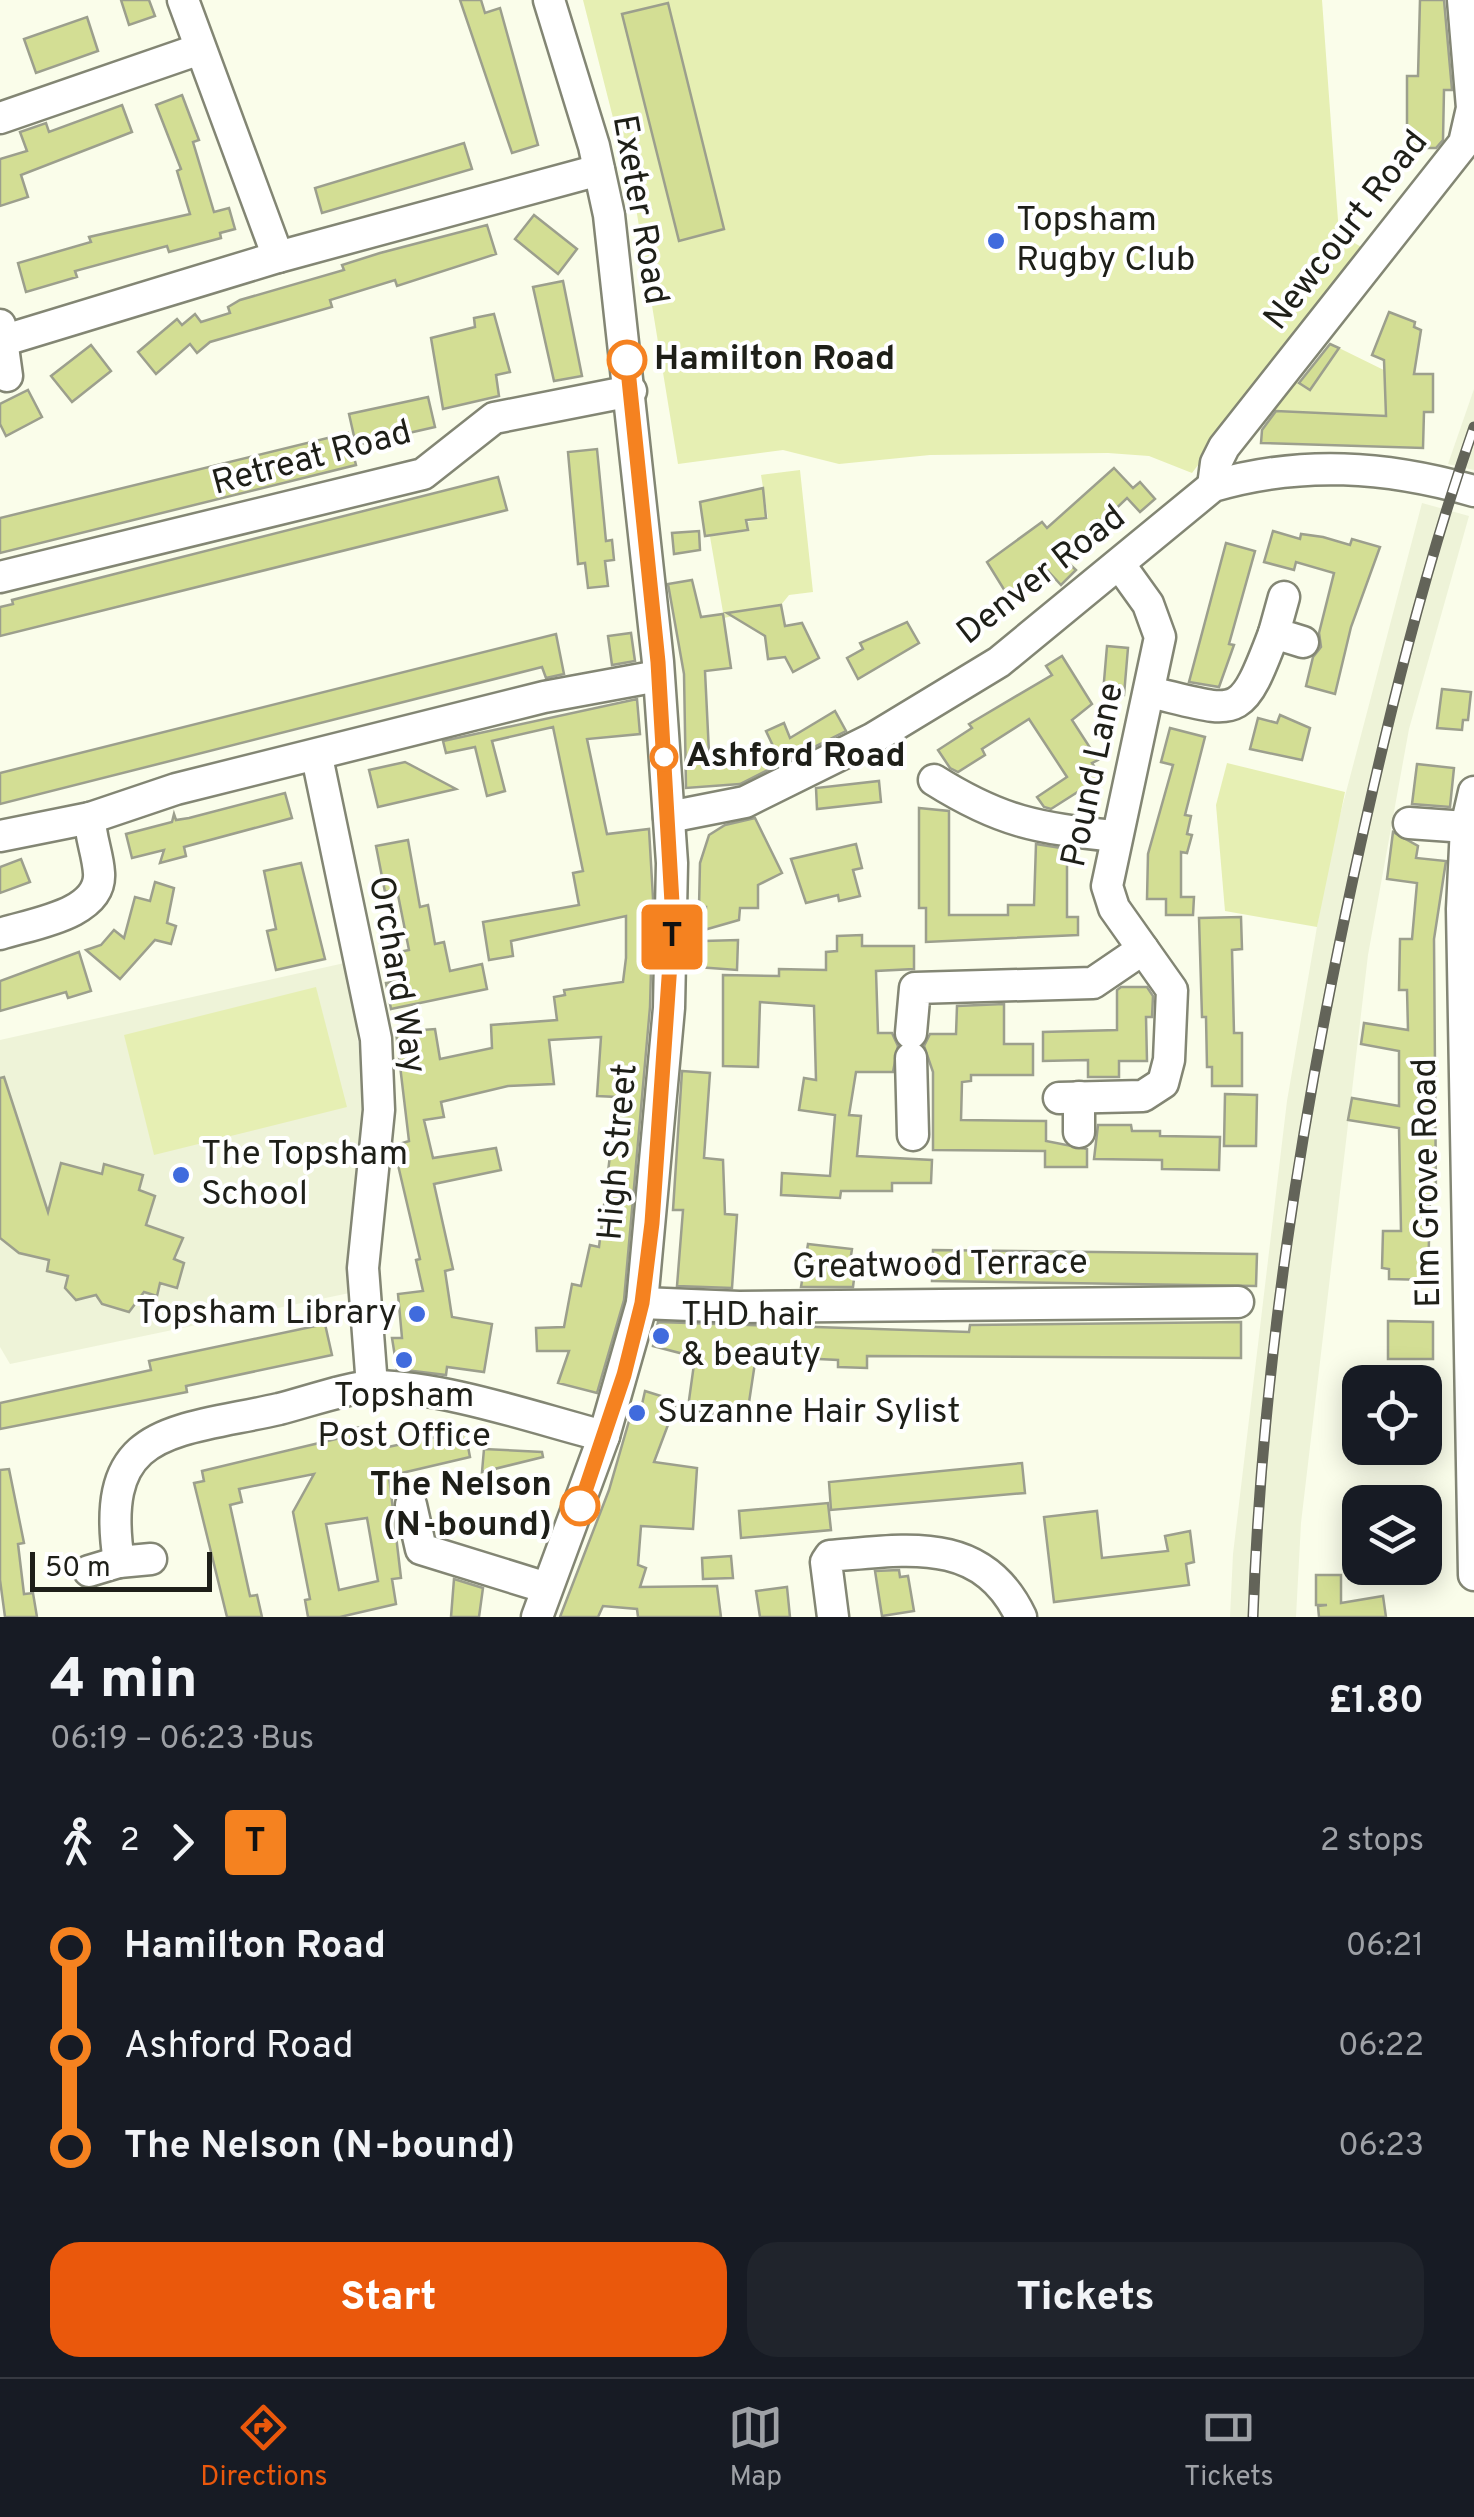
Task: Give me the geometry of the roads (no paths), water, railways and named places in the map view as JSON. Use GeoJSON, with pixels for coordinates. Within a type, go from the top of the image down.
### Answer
{"type":"FeatureCollection","features":[{"type":"Feature","properties":{"kind":"street"},"geometry":{"type":"LineString","coordinates":[[184,0],[278,257]]}},
{"type":"Feature","properties":{"kind":"street","name":"Exeter Road"},"geometry":{"type":"LineString","coordinates":[[549,0],[600,170],[630,391],[658,676]]}},
{"type":"Feature","properties":{"kind":"street","name":"Newcourt Road"},"geometry":{"type":"LineString","coordinates":[[1214,486],[1216,463],[1224,447],[1464,143],[1472,108],[1463,0]]}},
{"type":"Feature","properties":{"kind":"street"},"geometry":{"type":"LineString","coordinates":[[0,118],[200,48]]}},
{"type":"Feature","properties":{"kind":"street"},"geometry":{"type":"LineString","coordinates":[[7,376],[2,332],[600,170]]}},
{"type":"Feature","properties":{"kind":"street","name":"Retreat Road"},"geometry":{"type":"LineString","coordinates":[[0,577],[423,474],[494,418],[630,391]]}},
{"type":"Feature","properties":{"kind":"street","name":"Denver Road"},"geometry":{"type":"LineString","coordinates":[[669,817],[745,802],[872,740],[999,662],[1214,486],[1295,471],[1344,468],[1387,470],[1474,491]]}},
{"type":"Feature","properties":{"kind":"street","name":"Pound Lane"},"geometry":{"type":"LineString","coordinates":[[1079,1132],[1069,1097],[1143,1096],[1158,1088],[1167,1076],[1172,990],[1108,896],[1114,836],[1158,657],[1157,623],[1120,564]]}},
{"type":"Feature","properties":{"kind":"street"},"geometry":{"type":"LineString","coordinates":[[1150,692],[1223,709],[1236,706],[1288,638],[1284,597]]}},
{"type":"Feature","properties":{"kind":"street"},"geometry":{"type":"LineString","coordinates":[[0,836],[90,818],[176,789],[544,698],[658,676]]}},
{"type":"Feature","properties":{"kind":"street","name":"High Street"},"geometry":{"type":"LineString","coordinates":[[538,1617],[604,1436],[642,1303],[669,1008],[673,920],[658,676]]}},
{"type":"Feature","properties":{"kind":"street","name":"Orchard Way"},"geometry":{"type":"LineString","coordinates":[[317,757],[376,1039],[379,1110],[363,1268],[372,1386]]}},
{"type":"Feature","properties":{"kind":"street"},"geometry":{"type":"LineString","coordinates":[[934,780],[986,811],[1019,824],[1114,836]]}},
{"type":"Feature","properties":{"kind":"street","name":"Elm Grove Road"},"geometry":{"type":"LineString","coordinates":[[1474,792],[1466,827],[1474,1575]]}},
{"type":"Feature","properties":{"kind":"street"},"geometry":{"type":"LineString","coordinates":[[0,934],[81,907],[92,897],[99,872],[90,818]]}},
{"type":"Feature","properties":{"kind":"street"},"geometry":{"type":"LineString","coordinates":[[1408,824],[1466,827]]}},
{"type":"Feature","properties":{"kind":"street"},"geometry":{"type":"LineString","coordinates":[[912,1135],[911,1046],[916,988],[1092,984],[1143,949]]}},
{"type":"Feature","properties":{"kind":"street","name":"Greatwood Terrace"},"geometry":{"type":"LineString","coordinates":[[642,1303],[739,1307],[1238,1302]]}},
{"type":"Feature","properties":{"kind":"street"},"geometry":{"type":"LineString","coordinates":[[119,1562],[115,1490],[144,1446],[183,1430],[372,1386],[454,1398],[604,1436]]}},
{"type":"Feature","properties":{"kind":"street"},"geometry":{"type":"LineString","coordinates":[[411,1505],[421,1549],[547,1588]]}},
{"type":"Feature","properties":{"kind":"street"},"geometry":{"type":"LineString","coordinates":[[833,1617],[826,1562],[830,1556],[929,1547],[994,1578],[1011,1596],[1021,1617]]}},
{"type":"Feature","properties":{"kind":"street"},"geometry":{"type":"LineString","coordinates":[[89,1571],[119,1562],[151,1559]]}},
{"type":"Feature","properties":{"kind":"railway"},"geometry":{"type":"LineString","coordinates":[[1253,1617],[1275,1336],[1317,1058],[1393,704],[1438,537],[1474,427]]}},
{"type":"Feature","properties":{"kind":"place","name":"Topsham Rugby Club"},"geometry":{"type":"Point","coordinates":[996,241]}},
{"type":"Feature","properties":{"kind":"place","name":"Hamilton Road"},"geometry":{"type":"Point","coordinates":[627,360]}},
{"type":"Feature","properties":{"kind":"place","name":"Ashford Road"},"geometry":{"type":"Point","coordinates":[664,757]}},
{"type":"Feature","properties":{"kind":"place","name":"The Topsham School"},"geometry":{"type":"Point","coordinates":[181,1175]}},
{"type":"Feature","properties":{"kind":"place","name":"Topsham Library"},"geometry":{"type":"Point","coordinates":[417,1314]}},
{"type":"Feature","properties":{"kind":"place","name":"THD hair & beauty"},"geometry":{"type":"Point","coordinates":[661,1336]}},
{"type":"Feature","properties":{"kind":"place","name":"Topsham Post Office"},"geometry":{"type":"Point","coordinates":[404,1360]}},
{"type":"Feature","properties":{"kind":"place","name":"Suzanne Hair Sylist"},"geometry":{"type":"Point","coordinates":[637,1413]}},
{"type":"Feature","properties":{"kind":"place","name":"The Nelson (N-bound)"},"geometry":{"type":"Point","coordinates":[580,1506]}}]}
